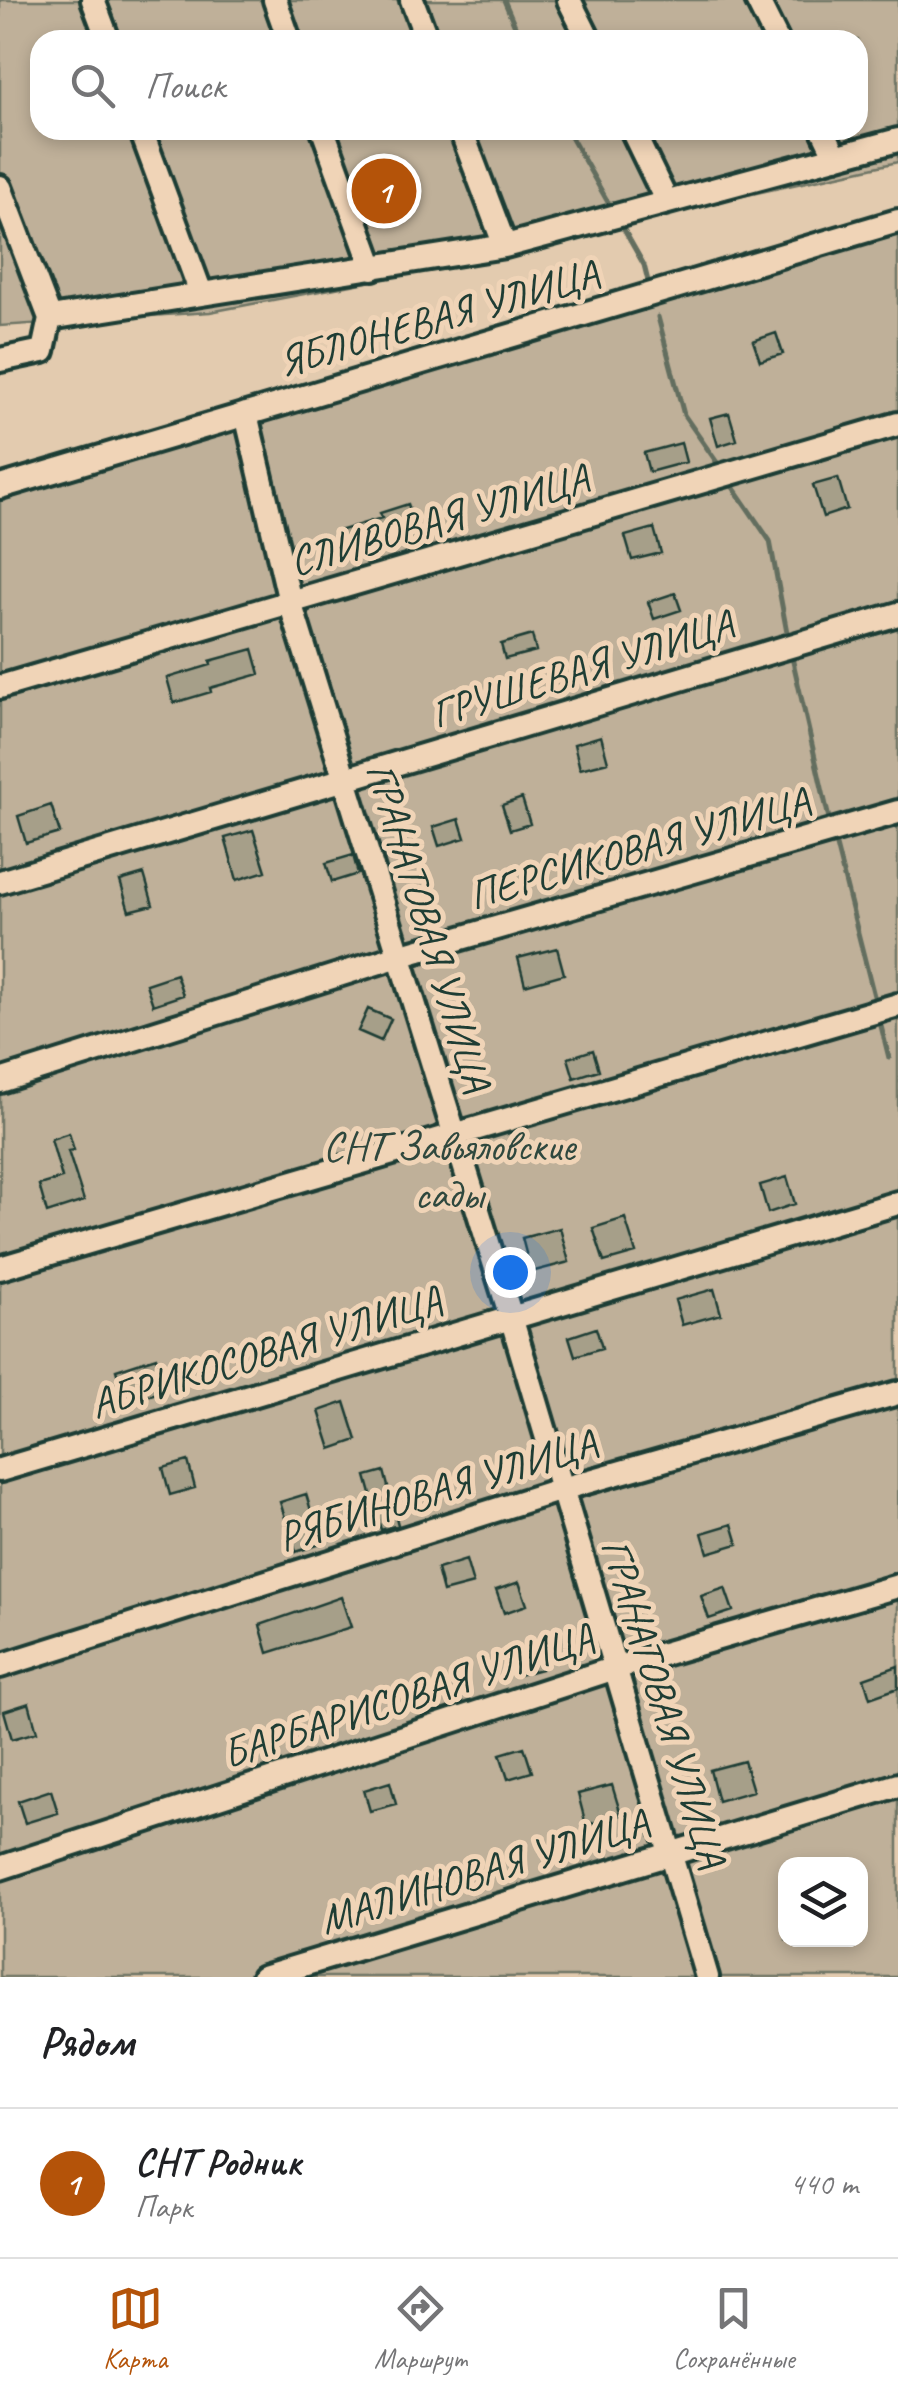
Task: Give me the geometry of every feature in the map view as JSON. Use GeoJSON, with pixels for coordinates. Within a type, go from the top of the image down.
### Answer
{"type":"FeatureCollection","features":[{"type":"Feature","properties":{"kind":"street"},"geometry":{"type":"LineString","coordinates":[[93,0],[104,30]]}},
{"type":"Feature","properties":{"kind":"street"},"geometry":{"type":"LineString","coordinates":[[275,0],[286,30]]}},
{"type":"Feature","properties":{"kind":"street"},"geometry":{"type":"LineString","coordinates":[[412,0],[423,30]]}},
{"type":"Feature","properties":{"kind":"street"},"geometry":{"type":"LineString","coordinates":[[568,0],[583,30]]}},
{"type":"Feature","properties":{"kind":"street"},"geometry":{"type":"LineString","coordinates":[[757,0],[772,30]]}},
{"type":"Feature","properties":{"kind":"street"},"geometry":{"type":"LineString","coordinates":[[145,140],[201,293]]}},
{"type":"Feature","properties":{"kind":"street"},"geometry":{"type":"LineString","coordinates":[[326,140],[374,268]]}},
{"type":"Feature","properties":{"kind":"street"},"geometry":{"type":"LineString","coordinates":[[465,140],[505,246]]}},
{"type":"Feature","properties":{"kind":"street"},"geometry":{"type":"LineString","coordinates":[[637,140],[667,202]]}},
{"type":"Feature","properties":{"kind":"street"},"geometry":{"type":"LineString","coordinates":[[828,140],[836,157]]}},
{"type":"Feature","properties":{"kind":"street"},"geometry":{"type":"LineString","coordinates":[[50,318],[505,246],[898,140]]}},
{"type":"Feature","properties":{"kind":"street"},"geometry":{"type":"LineString","coordinates":[[0,187],[50,318],[42,351],[0,360]]}},
{"type":"Feature","properties":{"kind":"street","name":"ЯБЛОНЕВАЯ УЛИЦА"},"geometry":{"type":"LineString","coordinates":[[0,486],[898,221]]}},
{"type":"Feature","properties":{"kind":"street","name":"ГРАНАТОВАЯ УЛИЦА"},"geometry":{"type":"LineString","coordinates":[[246,414],[290,602],[511,1317],[706,1977]]}},
{"type":"Feature","properties":{"kind":"street","name":"СЛИВОВАЯ УЛИЦА"},"geometry":{"type":"LineString","coordinates":[[0,687],[898,424]]}},
{"type":"Feature","properties":{"kind":"street","name":"ГРУШЕВАЯ УЛИЦА"},"geometry":{"type":"LineString","coordinates":[[0,882],[898,614]]}},
{"type":"Feature","properties":{"kind":"street","name":"ПЕРСИКОВАЯ УЛИЦА"},"geometry":{"type":"LineString","coordinates":[[0,1080],[399,956],[898,812]]}},
{"type":"Feature","properties":{"kind":"street"},"geometry":{"type":"LineString","coordinates":[[0,1268],[898,1004]]}},
{"type":"Feature","properties":{"kind":"street","name":"АБРИКОСОВАЯ УЛИЦА"},"geometry":{"type":"LineString","coordinates":[[0,1470],[898,1203]]}},
{"type":"Feature","properties":{"kind":"street","name":"РЯБИНОВАЯ УЛИЦА"},"geometry":{"type":"LineString","coordinates":[[0,1666],[562,1490],[898,1392]]}},
{"type":"Feature","properties":{"kind":"street","name":"БАРБАРИСОВАЯ УЛИЦА"},"geometry":{"type":"LineString","coordinates":[[0,1868],[614,1668],[898,1586]]}},
{"type":"Feature","properties":{"kind":"street","name":"МАЛИНОВАЯ УЛИЦА"},"geometry":{"type":"LineString","coordinates":[[263,1977],[898,1785]]}},
{"type":"Feature","properties":{"kind":"green space"},"geometry":{"type":"Polygon","coordinates":[[[0,0],[898,0],[898,162],[637,219],[503,256],[210,312],[0,326],[0,0]]]}},
{"type":"Feature","properties":{"kind":"green space","name":"СНТ Завьяловские сады"},"geometry":{"type":"Polygon","coordinates":[[[898,212],[898,1977],[0,1977],[0,476],[898,212]]]}},
{"type":"Feature","properties":{"kind":"building"},"geometry":{"type":"Polygon","coordinates":[[[776,333],[783,354],[760,361],[753,341],[776,333]]]}},
{"type":"Feature","properties":{"kind":"building"},"geometry":{"type":"Polygon","coordinates":[[[729,413],[737,440],[718,446],[710,418],[729,413]]]}},
{"type":"Feature","properties":{"kind":"building"},"geometry":{"type":"Polygon","coordinates":[[[681,443],[686,462],[649,472],[644,453],[681,443]]]}},
{"type":"Feature","properties":{"kind":"building"},"geometry":{"type":"Polygon","coordinates":[[[838,478],[847,509],[823,517],[813,485],[838,478]]]}},
{"type":"Feature","properties":{"kind":"building"},"geometry":{"type":"Polygon","coordinates":[[[408,504],[415,525],[367,540],[370,548],[346,556],[338,531],[382,518],[380,513],[408,504]]]}},
{"type":"Feature","properties":{"kind":"building"},"geometry":{"type":"Polygon","coordinates":[[[654,528],[661,553],[632,560],[625,536],[654,528]]]}},
{"type":"Feature","properties":{"kind":"building"},"geometry":{"type":"Polygon","coordinates":[[[675,593],[681,610],[654,619],[648,602],[675,593]]]}},
{"type":"Feature","properties":{"kind":"building"},"geometry":{"type":"Polygon","coordinates":[[[532,635],[536,651],[505,659],[501,644],[532,635]]]}},
{"type":"Feature","properties":{"kind":"building"},"geometry":{"type":"Polygon","coordinates":[[[253,649],[260,674],[174,703],[167,678],[253,649]]]}},
{"type":"Feature","properties":{"kind":"building"},"geometry":{"type":"Polygon","coordinates":[[[601,736],[608,762],[580,769],[574,744],[601,736]]]}},
{"type":"Feature","properties":{"kind":"building"},"geometry":{"type":"Polygon","coordinates":[[[522,798],[530,824],[510,830],[502,805],[522,798]]]}},
{"type":"Feature","properties":{"kind":"building"},"geometry":{"type":"Polygon","coordinates":[[[51,805],[60,833],[26,843],[18,816],[51,805]]]}},
{"type":"Feature","properties":{"kind":"building"},"geometry":{"type":"Polygon","coordinates":[[[459,819],[465,838],[439,846],[433,827],[459,819]]]}},
{"type":"Feature","properties":{"kind":"building"},"geometry":{"type":"Polygon","coordinates":[[[253,830],[266,871],[237,880],[225,838],[253,830]]]}},
{"type":"Feature","properties":{"kind":"building"},"geometry":{"type":"Polygon","coordinates":[[[353,855],[358,874],[332,882],[326,863],[353,855]]]}},
{"type":"Feature","properties":{"kind":"building"},"geometry":{"type":"Polygon","coordinates":[[[144,874],[153,905],[129,911],[120,881],[144,874]]]}},
{"type":"Feature","properties":{"kind":"building"},"geometry":{"type":"Polygon","coordinates":[[[557,948],[564,974],[525,985],[518,958],[557,948]]]}},
{"type":"Feature","properties":{"kind":"building"},"geometry":{"type":"Polygon","coordinates":[[[176,974],[183,995],[153,1005],[146,984],[176,974]]]}},
{"type":"Feature","properties":{"kind":"building"},"geometry":{"type":"Polygon","coordinates":[[[368,1009],[391,1019],[381,1041],[358,1031],[368,1009]]]}},
{"type":"Feature","properties":{"kind":"building"},"geometry":{"type":"Polygon","coordinates":[[[593,1050],[599,1070],[574,1078],[568,1058],[593,1050]]]}},
{"type":"Feature","properties":{"kind":"building"},"geometry":{"type":"Polygon","coordinates":[[[69,1133],[74,1150],[68,1151],[84,1201],[47,1213],[39,1185],[62,1178],[51,1139],[69,1133]]]}},
{"type":"Feature","properties":{"kind":"building"},"geometry":{"type":"Polygon","coordinates":[[[787,1177],[795,1204],[768,1213],[760,1185],[787,1177]]]}},
{"type":"Feature","properties":{"kind":"building"},"geometry":{"type":"Polygon","coordinates":[[[625,1218],[636,1253],[604,1262],[593,1228],[625,1218]]]}},
{"type":"Feature","properties":{"kind":"building"},"geometry":{"type":"Polygon","coordinates":[[[560,1228],[569,1262],[531,1272],[522,1238],[560,1228]]]}},
{"type":"Feature","properties":{"kind":"building"},"geometry":{"type":"Polygon","coordinates":[[[714,1289],[721,1314],[682,1325],[675,1300],[714,1289]]]}},
{"type":"Feature","properties":{"kind":"building"},"geometry":{"type":"Polygon","coordinates":[[[596,1328],[602,1348],[575,1356],[569,1337],[596,1328]]]}},
{"type":"Feature","properties":{"kind":"building"},"geometry":{"type":"Polygon","coordinates":[[[156,1357],[166,1390],[126,1403],[116,1370],[156,1357]]]}},
{"type":"Feature","properties":{"kind":"building"},"geometry":{"type":"Polygon","coordinates":[[[345,1402],[357,1440],[331,1449],[319,1411],[345,1402]]]}},
{"type":"Feature","properties":{"kind":"building"},"geometry":{"type":"Polygon","coordinates":[[[188,1461],[195,1488],[170,1495],[163,1468],[188,1461]]]}},
{"type":"Feature","properties":{"kind":"building"},"geometry":{"type":"Polygon","coordinates":[[[384,1471],[398,1525],[381,1530],[366,1476],[384,1471]]]}},
{"type":"Feature","properties":{"kind":"building"},"geometry":{"type":"Polygon","coordinates":[[[306,1494],[321,1544],[296,1552],[280,1502],[306,1494]]]}},
{"type":"Feature","properties":{"kind":"building"},"geometry":{"type":"Polygon","coordinates":[[[732,1524],[738,1544],[708,1553],[702,1533],[732,1524]]]}},
{"type":"Feature","properties":{"kind":"building"},"geometry":{"type":"Polygon","coordinates":[[[466,1560],[473,1584],[443,1592],[437,1569],[466,1560]]]}},
{"type":"Feature","properties":{"kind":"building"},"geometry":{"type":"Polygon","coordinates":[[[519,1582],[527,1605],[504,1613],[496,1590],[519,1582]]]}},
{"type":"Feature","properties":{"kind":"building"},"geometry":{"type":"Polygon","coordinates":[[[725,1588],[733,1611],[709,1619],[701,1596],[725,1588]]]}},
{"type":"Feature","properties":{"kind":"building"},"geometry":{"type":"Polygon","coordinates":[[[341,1597],[351,1627],[268,1653],[260,1625],[341,1597]]]}},
{"type":"Feature","properties":{"kind":"building"},"geometry":{"type":"Polygon","coordinates":[[[535,1647],[541,1669],[515,1676],[508,1654],[535,1647]]]}},
{"type":"Feature","properties":{"kind":"building"},"geometry":{"type":"Polygon","coordinates":[[[898,1666],[898,1688],[870,1698],[864,1678],[898,1666]]]}},
{"type":"Feature","properties":{"kind":"building"},"geometry":{"type":"Polygon","coordinates":[[[29,1703],[37,1732],[12,1739],[4,1711],[29,1703]]]}},
{"type":"Feature","properties":{"kind":"building"},"geometry":{"type":"Polygon","coordinates":[[[524,1747],[532,1772],[508,1779],[500,1754],[524,1747]]]}},
{"type":"Feature","properties":{"kind":"building"},"geometry":{"type":"Polygon","coordinates":[[[744,1761],[753,1791],[718,1801],[710,1770],[744,1761]]]}},
{"type":"Feature","properties":{"kind":"building"},"geometry":{"type":"Polygon","coordinates":[[[390,1782],[396,1804],[370,1811],[364,1790],[390,1782]]]}},
{"type":"Feature","properties":{"kind":"building"},"geometry":{"type":"Polygon","coordinates":[[[612,1785],[621,1815],[586,1825],[578,1794],[612,1785]]]}},
{"type":"Feature","properties":{"kind":"building"},"geometry":{"type":"Polygon","coordinates":[[[51,1790],[58,1813],[25,1823],[18,1801],[51,1790]]]}},
{"type":"Feature","properties":{"kind":"waterway"},"geometry":{"type":"LineString","coordinates":[[504,0],[517,30]]}},
{"type":"Feature","properties":{"kind":"waterway"},"geometry":{"type":"LineString","coordinates":[[573,140],[609,204]]}},
{"type":"Feature","properties":{"kind":"waterway"},"geometry":{"type":"LineString","coordinates":[[623,228],[644,265],[648,281]]}},
{"type":"Feature","properties":{"kind":"waterway"},"geometry":{"type":"LineString","coordinates":[[658,317],[684,415],[718,464]]}},
{"type":"Feature","properties":{"kind":"waterway"},"geometry":{"type":"LineString","coordinates":[[733,487],[770,541],[788,638]]}},
{"type":"Feature","properties":{"kind":"waterway"},"geometry":{"type":"LineString","coordinates":[[791,653],[830,823]]}},
{"type":"Feature","properties":{"kind":"waterway"},"geometry":{"type":"LineString","coordinates":[[834,838],[874,996]]}},
{"type":"Feature","properties":{"kind":"waterway"},"geometry":{"type":"LineString","coordinates":[[880,1022],[889,1058]]}},
{"type":"Feature","properties":{"kind":"place","name":"СНТ Родник"},"geometry":{"type":"Point","coordinates":[384,191]}}]}
